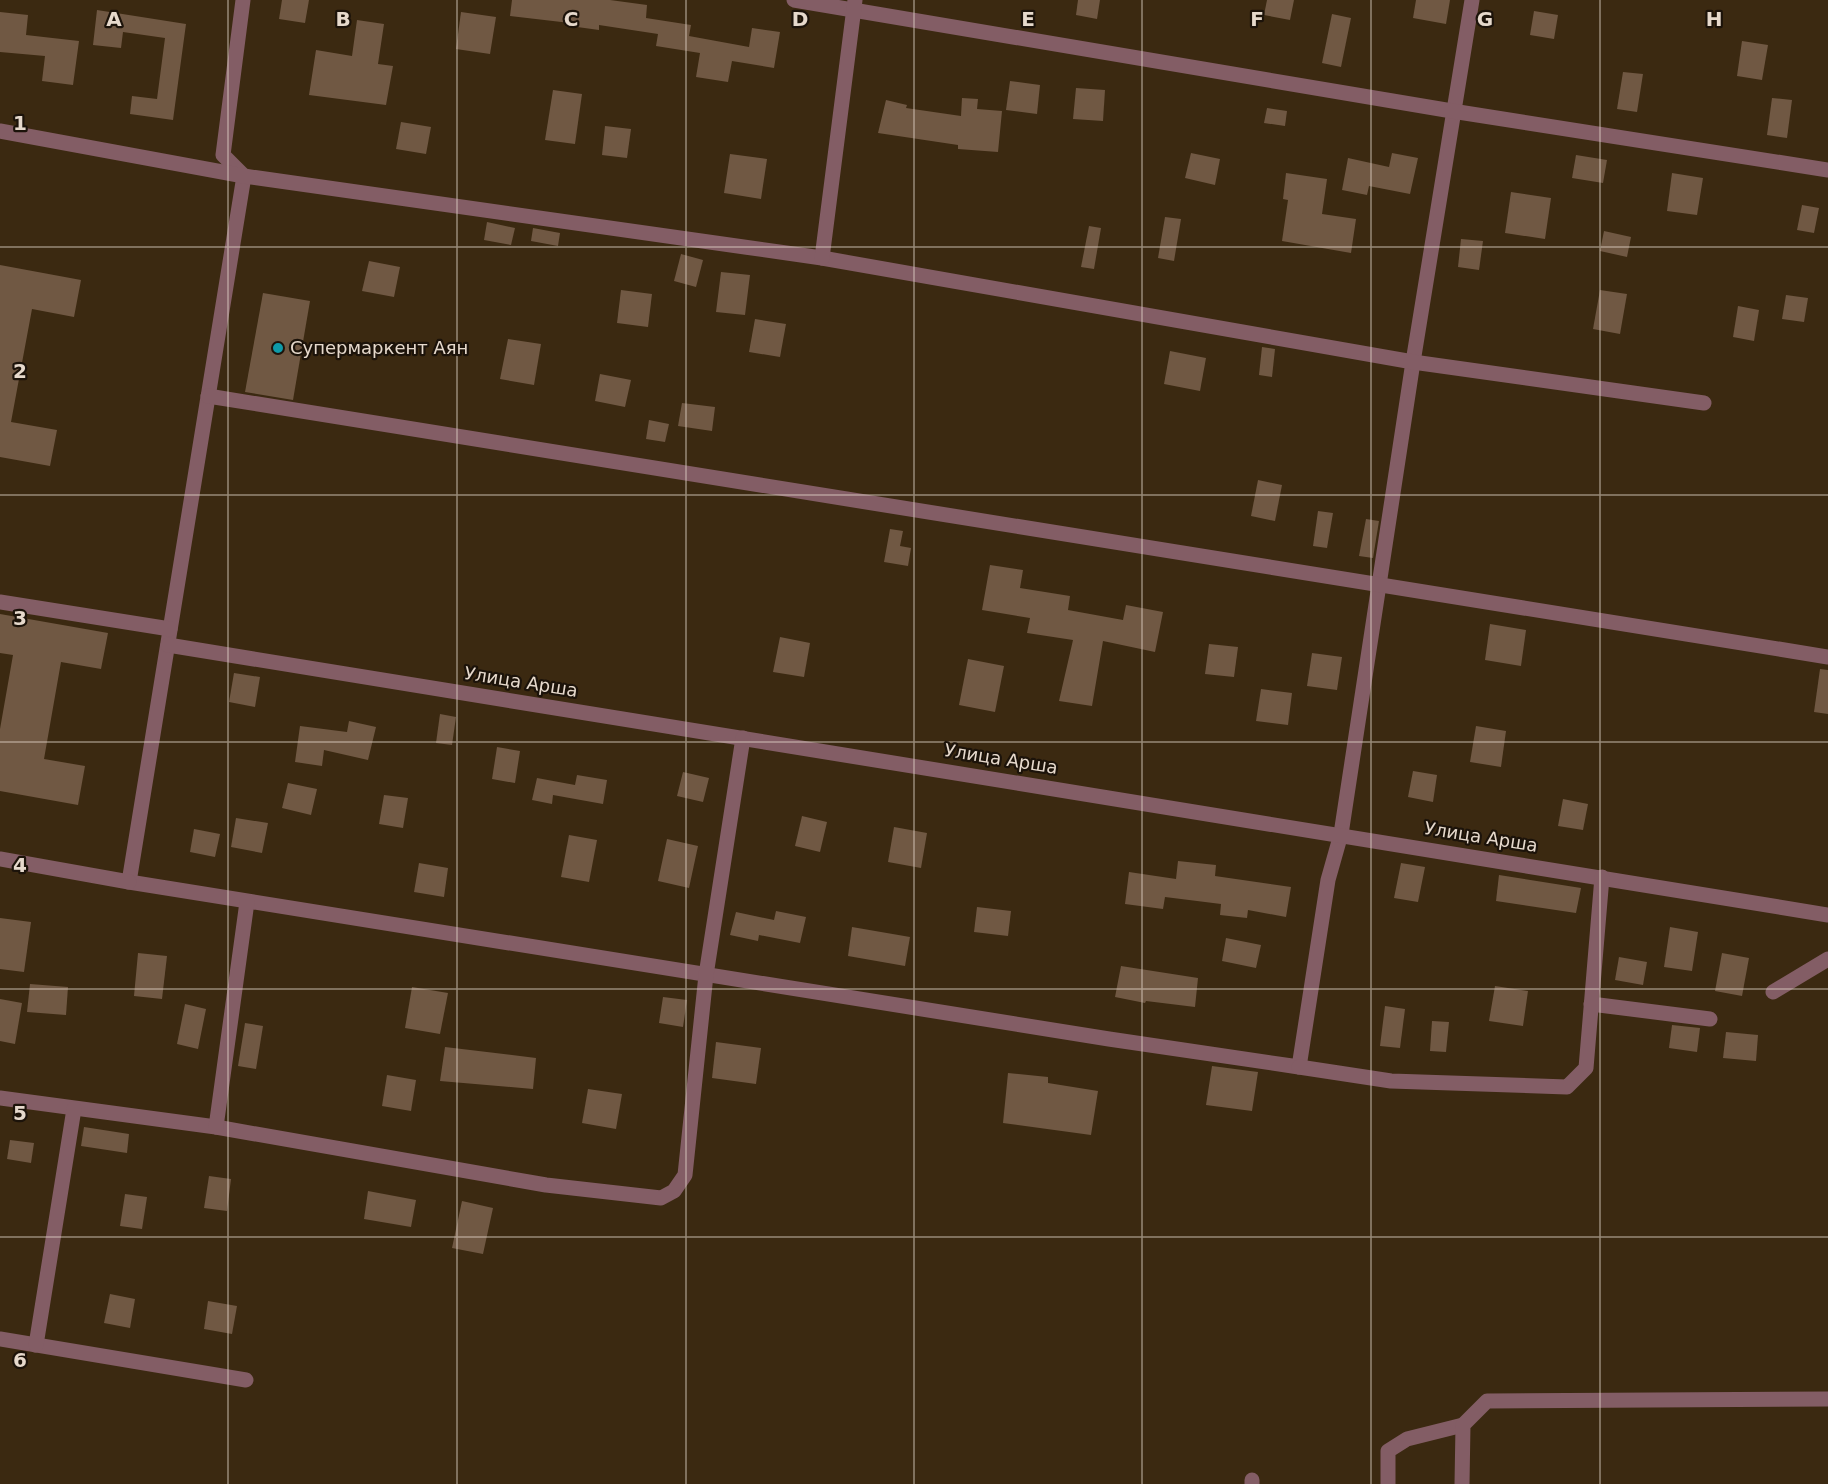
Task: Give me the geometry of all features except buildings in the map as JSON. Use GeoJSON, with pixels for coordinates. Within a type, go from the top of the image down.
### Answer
{"type":"FeatureCollection","features":[{"type":"Feature","properties":{"kind":"street"},"geometry":{"type":"LineString","coordinates":[[243,0],[224,137],[224,155],[244,176]]}},
{"type":"Feature","properties":{"kind":"street"},"geometry":{"type":"LineString","coordinates":[[794,0],[854,5],[1452,111],[1828,170]]}},
{"type":"Feature","properties":{"kind":"street"},"geometry":{"type":"LineString","coordinates":[[1299,1067],[1328,880],[1341,834],[1452,111],[1472,0]]}},
{"type":"Feature","properties":{"kind":"street"},"geometry":{"type":"LineString","coordinates":[[822,258],[854,5]]}},
{"type":"Feature","properties":{"kind":"street"},"geometry":{"type":"LineString","coordinates":[[0,130],[244,176],[822,258],[1413,362],[1704,403]]}},
{"type":"Feature","properties":{"kind":"street"},"geometry":{"type":"LineString","coordinates":[[129,882],[244,176]]}},
{"type":"Feature","properties":{"kind":"street"},"geometry":{"type":"LineString","coordinates":[[208,396],[1828,657]]}},
{"type":"Feature","properties":{"kind":"street"},"geometry":{"type":"LineString","coordinates":[[0,602],[170,629]]}},
{"type":"Feature","properties":{"kind":"street","name":"Улица Арша"},"geometry":{"type":"LineString","coordinates":[[168,645],[1828,915]]}},
{"type":"Feature","properties":{"kind":"street"},"geometry":{"type":"LineString","coordinates":[[0,1098],[216,1127],[546,1185],[661,1198],[674,1191],[685,1175],[706,975],[743,738]]}},
{"type":"Feature","properties":{"kind":"street"},"geometry":{"type":"LineString","coordinates":[[0,859],[185,893],[217,894],[247,902],[1391,1081],[1567,1087],[1586,1068],[1602,877]]}},
{"type":"Feature","properties":{"kind":"street"},"geometry":{"type":"LineString","coordinates":[[216,1127],[247,902]]}},
{"type":"Feature","properties":{"kind":"street"},"geometry":{"type":"LineString","coordinates":[[1773,992],[1828,959]]}},
{"type":"Feature","properties":{"kind":"street"},"geometry":{"type":"LineString","coordinates":[[1591,1004],[1710,1018]]}},
{"type":"Feature","properties":{"kind":"street"},"geometry":{"type":"LineString","coordinates":[[36,1345],[74,1109]]}},
{"type":"Feature","properties":{"kind":"street"},"geometry":{"type":"LineString","coordinates":[[0,1339],[246,1380]]}},
{"type":"Feature","properties":{"kind":"street"},"geometry":{"type":"LineString","coordinates":[[1388,1484],[1388,1451],[1407,1439],[1463,1425],[1487,1401],[1828,1399]]}},
{"type":"Feature","properties":{"kind":"street"},"geometry":{"type":"LineString","coordinates":[[1462,1484],[1463,1425]]}},
{"type":"Feature","properties":{"kind":"place","name":"Супермаркент Аян"},"geometry":{"type":"Point","coordinates":[278,348]}}]}
